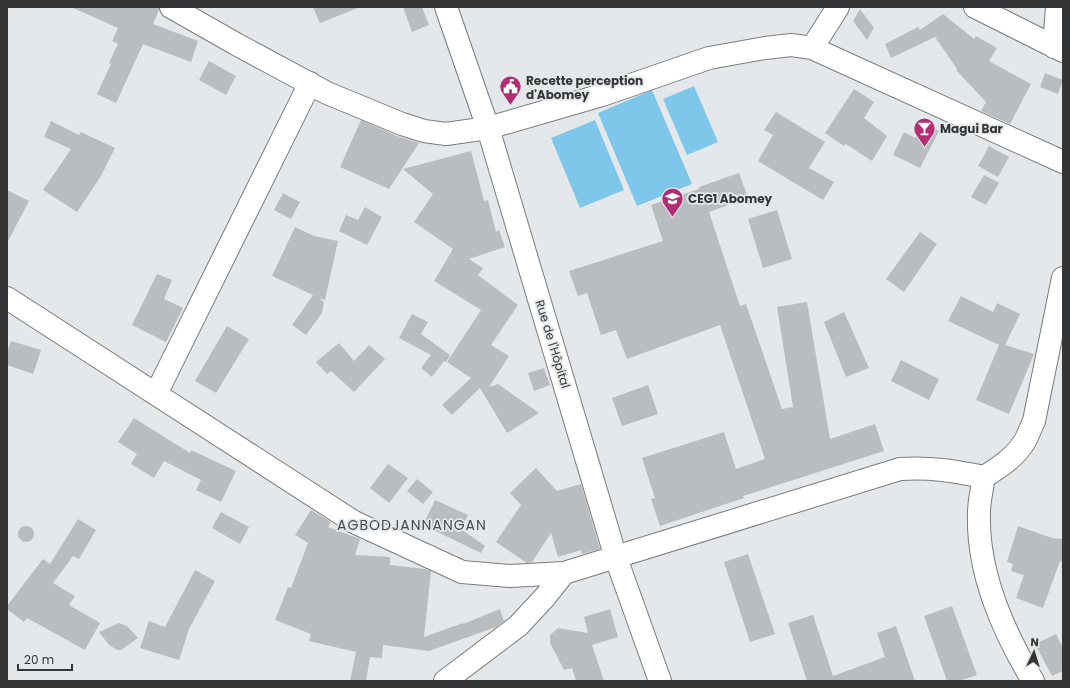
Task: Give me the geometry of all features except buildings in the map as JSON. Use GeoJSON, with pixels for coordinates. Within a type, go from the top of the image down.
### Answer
{"type":"FeatureCollection","features":[{"type":"Feature","properties":{"kind":"street"},"geometry":{"type":"LineString","coordinates":[[171,7],[327,93],[402,124],[424,131],[446,134],[488,128],[602,95],[709,58],[791,45],[812,48],[1063,162]]}},
{"type":"Feature","properties":{"kind":"street","name":"Rue de l'Hôpital"},"geometry":{"type":"LineString","coordinates":[[446,7],[488,128],[616,558],[660,681]]}},
{"type":"Feature","properties":{"kind":"street"},"geometry":{"type":"LineString","coordinates":[[812,48],[838,7]]}},
{"type":"Feature","properties":{"kind":"street"},"geometry":{"type":"LineString","coordinates":[[975,7],[1059,49]]}},
{"type":"Feature","properties":{"kind":"street"},"geometry":{"type":"LineString","coordinates":[[1056,7],[1059,49]]}},
{"type":"Feature","properties":{"kind":"street"},"geometry":{"type":"LineString","coordinates":[[156,394],[310,83]]}},
{"type":"Feature","properties":{"kind":"street"},"geometry":{"type":"LineString","coordinates":[[7,298],[354,522],[462,572],[510,576],[564,573],[900,469],[930,468],[984,477],[1004,464],[1026,440],[1034,421],[1063,278]]}},
{"type":"Feature","properties":{"kind":"street"},"geometry":{"type":"LineString","coordinates":[[984,477],[978,512],[984,566],[997,610],[1022,662],[1033,681]]}},
{"type":"Feature","properties":{"kind":"street"},"geometry":{"type":"LineString","coordinates":[[445,681],[518,626],[545,597],[564,573]]}},
{"type":"Feature","properties":{"kind":"shaded area"},"geometry":{"type":"Polygon","coordinates":[[[694,86],[718,142],[687,155],[663,99],[694,86]]]}},
{"type":"Feature","properties":{"kind":"shaded area"},"geometry":{"type":"Polygon","coordinates":[[[652,90],[692,184],[637,206],[598,113],[652,90]]]}},
{"type":"Feature","properties":{"kind":"shaded area"},"geometry":{"type":"Polygon","coordinates":[[[595,120],[624,190],[580,208],[551,138],[595,120]]]}},
{"type":"Feature","properties":{"kind":"place","name":"Recette perception d'Abomey"},"geometry":{"type":"Point","coordinates":[511,106]}},
{"type":"Feature","properties":{"kind":"place","name":"Magui Bar"},"geometry":{"type":"Point","coordinates":[925,148]}},
{"type":"Feature","properties":{"kind":"place","name":"CEG1 Abomey"},"geometry":{"type":"Point","coordinates":[672,218]}},
{"type":"Feature","properties":{"kind":"district","name":"AGBODJANNANGAN"},"geometry":{"type":"Point","coordinates":[412,525]}}]}
